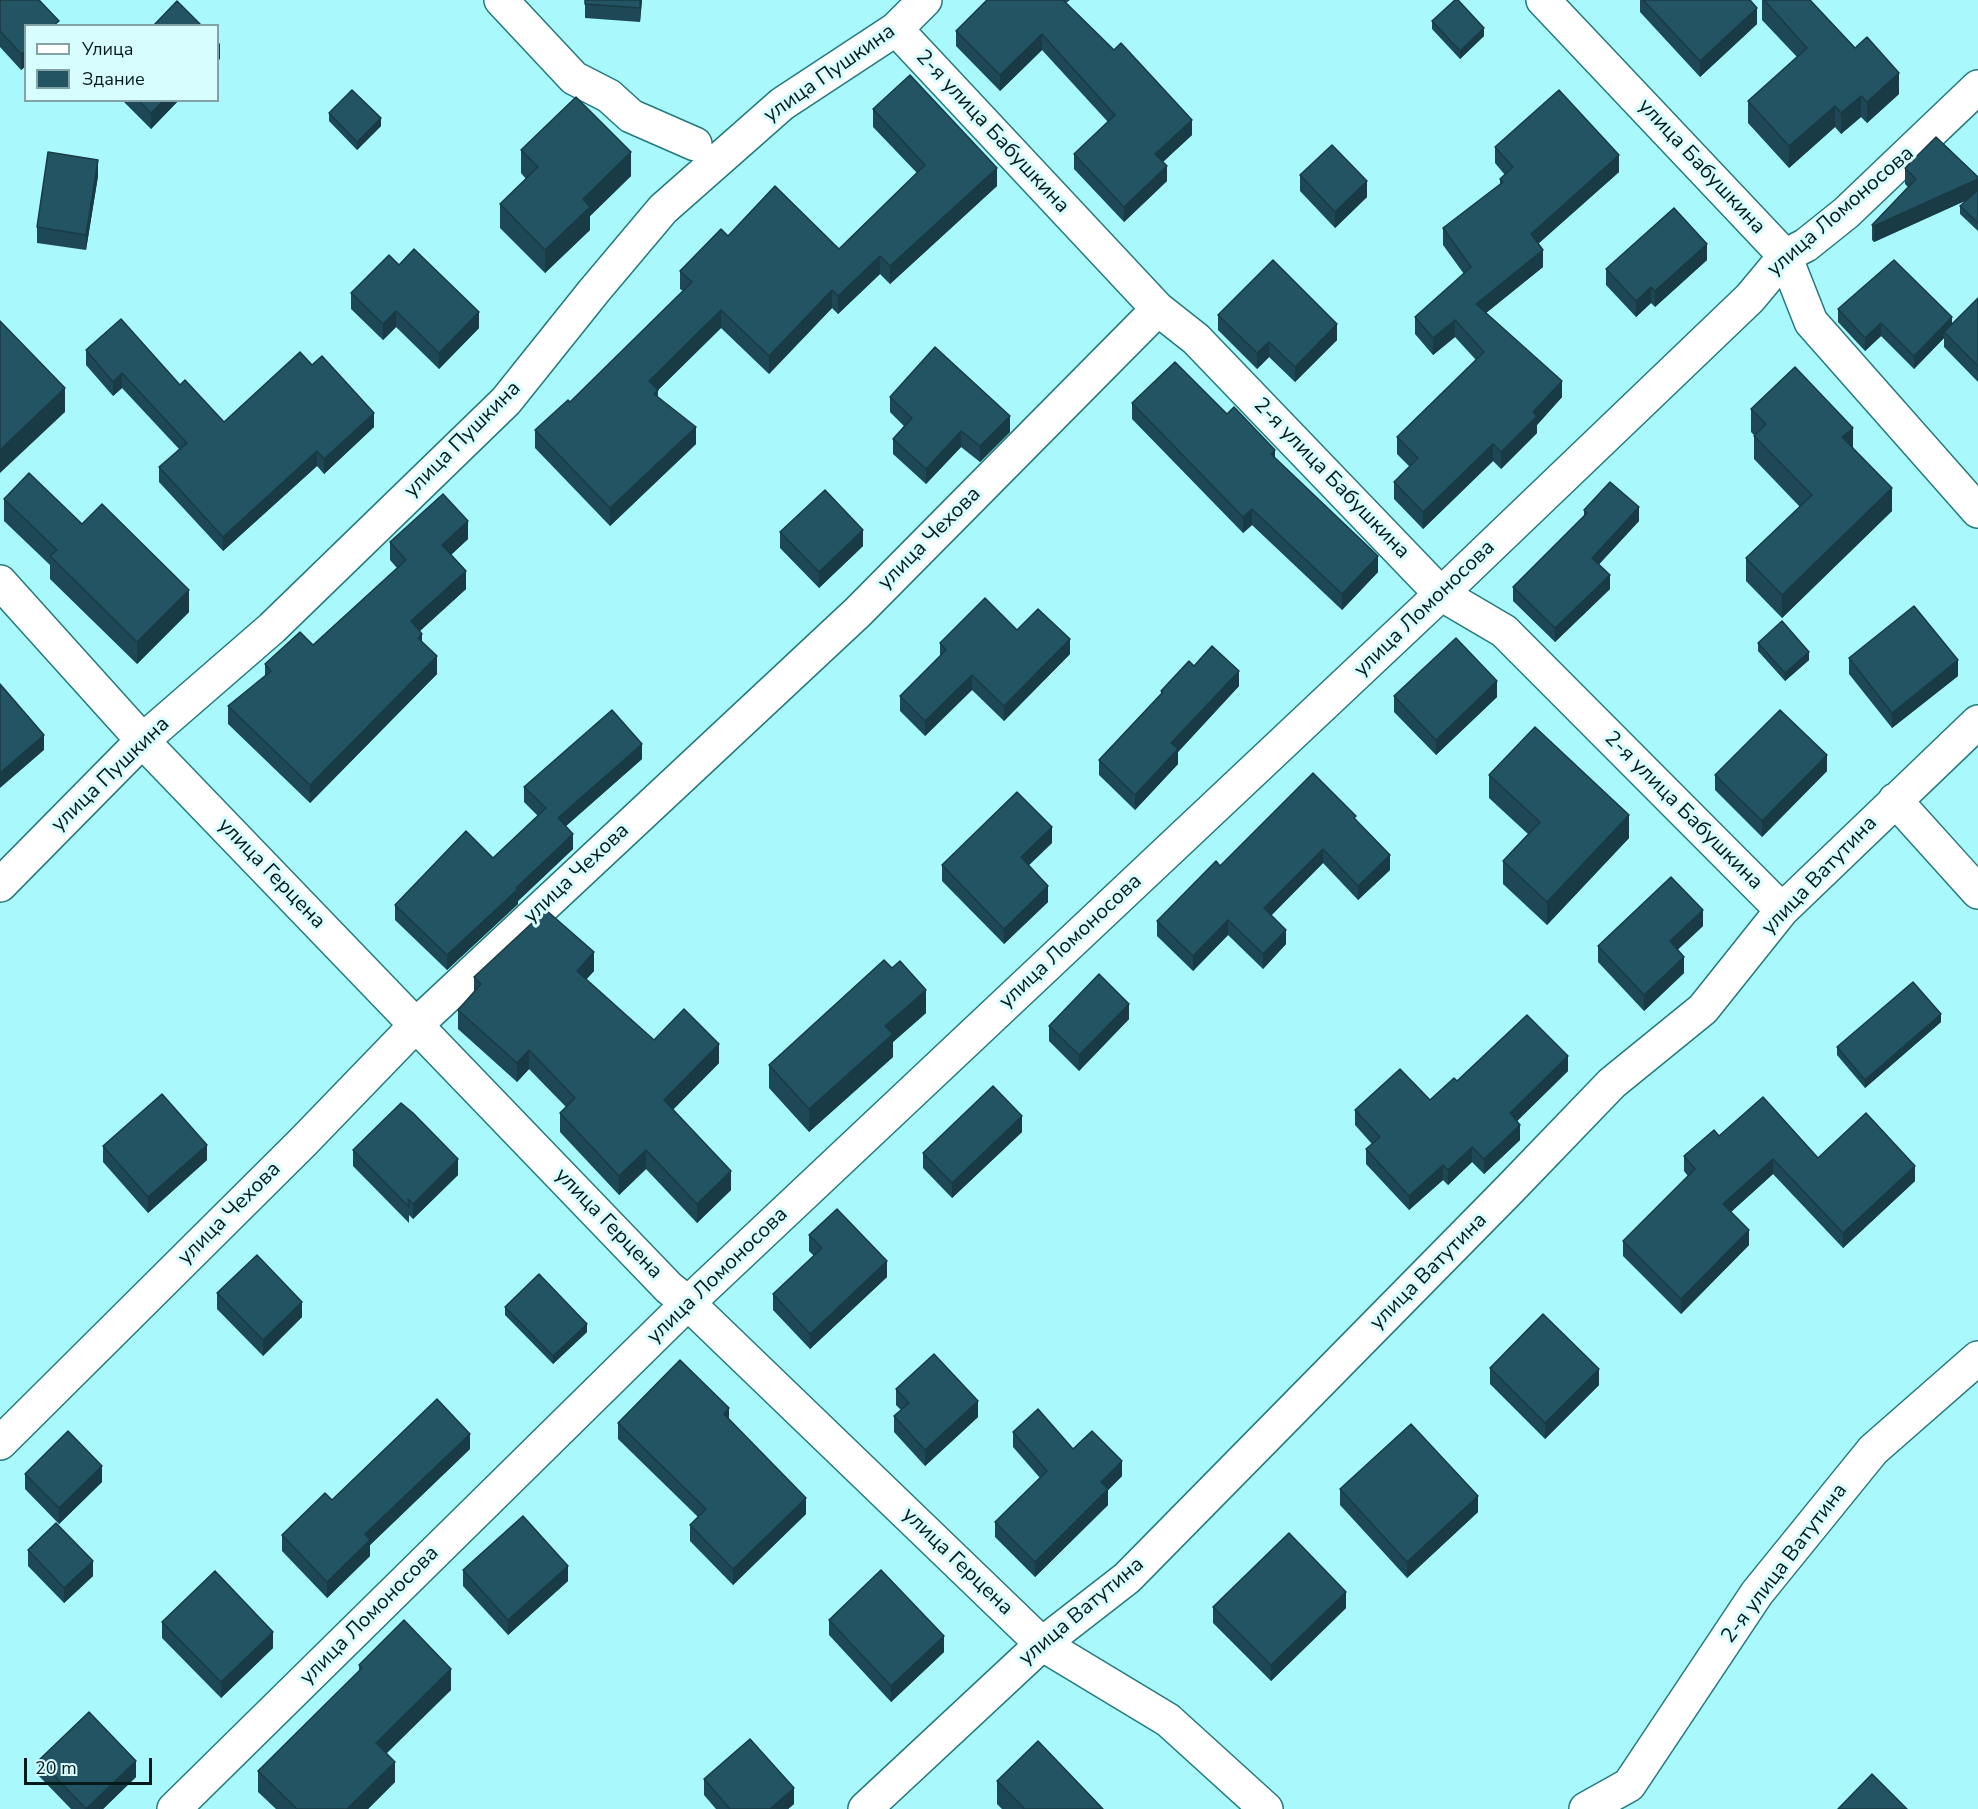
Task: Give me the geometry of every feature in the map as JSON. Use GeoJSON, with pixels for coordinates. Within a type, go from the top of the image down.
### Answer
{"type":"FeatureCollection","features":[{"type":"Feature","properties":{"kind":"street"},"geometry":{"type":"LineString","coordinates":[[501,0],[574,78],[609,96],[631,116],[695,144]]}},
{"type":"Feature","properties":{"kind":"street","name":"улица Пушкина"},"geometry":{"type":"LineString","coordinates":[[0,885],[143,740],[272,628],[506,401],[663,209],[782,104],[896,29],[925,0]]}},
{"type":"Feature","properties":{"kind":"street","name":"улица Бабушкина"},"geometry":{"type":"LineString","coordinates":[[1543,0],[1785,256],[1811,322],[1978,511]]}},
{"type":"Feature","properties":{"kind":"street","name":"2-я улица Бабушкина"},"geometry":{"type":"LineString","coordinates":[[896,29],[1158,309],[1196,339],[1441,594],[1504,631],[1782,910]]}},
{"type":"Feature","properties":{"kind":"street","name":"улица Ломоносова"},"geometry":{"type":"LineString","coordinates":[[174,1809],[688,1303],[1441,594],[1750,297],[1785,256],[1806,245],[1846,213],[1978,87]]}},
{"type":"Feature","properties":{"kind":"street","name":"улица Чехова"},"geometry":{"type":"LineString","coordinates":[[0,1443],[303,1142],[416,1025],[858,612],[1158,309]]}},
{"type":"Feature","properties":{"kind":"street","name":"улица Герцена"},"geometry":{"type":"LineString","coordinates":[[0,582],[143,740],[669,1288],[688,1303],[1042,1644],[1168,1720],[1266,1809]]}},
{"type":"Feature","properties":{"kind":"street","name":"улица Ватутина"},"geometry":{"type":"LineString","coordinates":[[865,1809],[1042,1644],[1127,1578],[1612,1083],[1703,1009],[1782,910],[1978,722]]}},
{"type":"Feature","properties":{"kind":"street"},"geometry":{"type":"LineString","coordinates":[[1895,800],[1978,892]]}},
{"type":"Feature","properties":{"kind":"street","name":"2-я улица Ватутина"},"geometry":{"type":"LineString","coordinates":[[1587,1809],[1629,1785],[1756,1593],[1873,1450],[1978,1358]]}},
{"type":"Feature","properties":{"kind":"building"},"geometry":{"type":"Polygon","coordinates":[[[0,0],[39,0],[59,21],[55,24],[24,24],[24,52],[21,54],[0,31],[0,0]]]}},
{"type":"Feature","properties":{"kind":"building"},"geometry":{"type":"Polygon","coordinates":[[[585,0],[640,0],[640,8],[585,4],[585,0]]]}},
{"type":"Feature","properties":{"kind":"building"},"geometry":{"type":"Polygon","coordinates":[[[987,0],[1063,0],[1114,50],[1121,43],[1192,120],[1155,154],[1167,166],[1124,207],[1074,154],[1115,115],[1042,34],[1000,75],[956,31],[987,0]]]}},
{"type":"Feature","properties":{"kind":"building"},"geometry":{"type":"Polygon","coordinates":[[[1455,0],[1458,0],[1484,28],[1460,51],[1432,21],[1455,0]]]}},
{"type":"Feature","properties":{"kind":"building"},"geometry":{"type":"Polygon","coordinates":[[[1643,0],[1750,0],[1757,8],[1700,61],[1643,0]]]}},
{"type":"Feature","properties":{"kind":"building"},"geometry":{"type":"Polygon","coordinates":[[[1764,0],[1810,0],[1855,48],[1867,37],[1899,73],[1867,102],[1861,96],[1841,113],[1835,106],[1789,146],[1748,101],[1807,48],[1764,0]]]}},
{"type":"Feature","properties":{"kind":"building"},"geometry":{"type":"Polygon","coordinates":[[[177,1],[200,24],[155,24],[177,1]]]}},
{"type":"Feature","properties":{"kind":"building"},"geometry":{"type":"Polygon","coordinates":[[[910,75],[997,168],[890,266],[880,256],[838,296],[832,290],[769,356],[721,310],[649,381],[658,390],[654,394],[696,427],[610,508],[535,430],[568,400],[570,402],[692,282],[680,271],[721,229],[728,236],[775,186],[839,249],[925,165],[873,109],[910,75]]]}},
{"type":"Feature","properties":{"kind":"building"},"geometry":{"type":"Polygon","coordinates":[[[352,90],[381,118],[357,142],[329,113],[352,90]]]}},
{"type":"Feature","properties":{"kind":"building"},"geometry":{"type":"Polygon","coordinates":[[[1559,90],[1619,155],[1531,234],[1543,250],[1476,304],[1562,381],[1533,412],[1537,416],[1501,452],[1493,444],[1423,512],[1394,482],[1418,458],[1397,437],[1484,352],[1455,320],[1433,338],[1415,317],[1471,267],[1443,228],[1503,182],[1500,179],[1513,167],[1495,147],[1559,90]]]}},
{"type":"Feature","properties":{"kind":"building"},"geometry":{"type":"Polygon","coordinates":[[[576,97],[631,152],[583,199],[590,207],[545,250],[500,204],[538,167],[521,150],[576,97]]]}},
{"type":"Feature","properties":{"kind":"building"},"geometry":{"type":"Polygon","coordinates":[[[140,102],[162,102],[151,113],[140,102]]]}},
{"type":"Feature","properties":{"kind":"building"},"geometry":{"type":"Polygon","coordinates":[[[1936,137],[1978,179],[1872,225],[1916,179],[1905,168],[1936,137]]]}},
{"type":"Feature","properties":{"kind":"building"},"geometry":{"type":"Polygon","coordinates":[[[1332,145],[1367,181],[1335,212],[1300,175],[1332,145]]]}},
{"type":"Feature","properties":{"kind":"building"},"geometry":{"type":"Polygon","coordinates":[[[48,152],[98,160],[86,235],[37,227],[48,152]]]}},
{"type":"Feature","properties":{"kind":"building"},"geometry":{"type":"Polygon","coordinates":[[[1978,190],[1978,223],[1960,206],[1978,190]]]}},
{"type":"Feature","properties":{"kind":"building"},"geometry":{"type":"Polygon","coordinates":[[[1674,208],[1707,244],[1655,291],[1651,287],[1636,301],[1606,269],[1674,208]]]}},
{"type":"Feature","properties":{"kind":"building"},"geometry":{"type":"Polygon","coordinates":[[[414,249],[479,312],[439,353],[396,311],[383,324],[351,293],[389,255],[399,265],[414,249]]]}},
{"type":"Feature","properties":{"kind":"building"},"geometry":{"type":"Polygon","coordinates":[[[1273,260],[1337,324],[1295,367],[1269,342],[1257,353],[1218,315],[1273,260]]]}},
{"type":"Feature","properties":{"kind":"building"},"geometry":{"type":"Polygon","coordinates":[[[1894,260],[1952,317],[1914,356],[1881,323],[1865,338],[1838,309],[1894,260]]]}},
{"type":"Feature","properties":{"kind":"building"},"geometry":{"type":"Polygon","coordinates":[[[1978,298],[1978,366],[1944,332],[1978,298]]]}},
{"type":"Feature","properties":{"kind":"building"},"geometry":{"type":"Polygon","coordinates":[[[121,319],[180,385],[185,380],[224,422],[300,352],[312,365],[322,356],[374,413],[324,459],[317,451],[223,537],[159,467],[187,443],[122,373],[113,382],[86,350],[121,319]]]}},
{"type":"Feature","properties":{"kind":"building"},"geometry":{"type":"Polygon","coordinates":[[[0,321],[65,388],[0,450],[0,321]]]}},
{"type":"Feature","properties":{"kind":"building"},"geometry":{"type":"Polygon","coordinates":[[[935,347],[1010,416],[980,446],[961,431],[926,469],[893,439],[912,418],[890,397],[935,347]]]}},
{"type":"Feature","properties":{"kind":"building"},"geometry":{"type":"Polygon","coordinates":[[[1175,362],[1227,414],[1234,407],[1275,450],[1271,454],[1378,556],[1342,594],[1252,509],[1243,517],[1132,403],[1175,362]]]}},
{"type":"Feature","properties":{"kind":"building"},"geometry":{"type":"Polygon","coordinates":[[[1795,367],[1853,428],[1842,437],[1892,488],[1782,595],[1746,558],[1812,495],[1754,436],[1766,424],[1751,409],[1795,367]]]}},
{"type":"Feature","properties":{"kind":"building"},"geometry":{"type":"Polygon","coordinates":[[[29,473],[82,524],[102,504],[189,590],[137,642],[50,556],[57,550],[4,499],[29,473]]]}},
{"type":"Feature","properties":{"kind":"building"},"geometry":{"type":"Polygon","coordinates":[[[1610,482],[1639,507],[1592,558],[1610,575],[1555,628],[1513,587],[1587,513],[1584,510],[1610,482]]]}},
{"type":"Feature","properties":{"kind":"building"},"geometry":{"type":"Polygon","coordinates":[[[825,490],[863,530],[819,572],[780,532],[825,490]]]}},
{"type":"Feature","properties":{"kind":"building"},"geometry":{"type":"Polygon","coordinates":[[[443,494],[468,521],[442,545],[466,571],[411,621],[422,634],[418,638],[437,656],[310,785],[228,706],[271,671],[265,664],[300,632],[313,645],[406,560],[390,542],[443,494]]]}},
{"type":"Feature","properties":{"kind":"building"},"geometry":{"type":"Polygon","coordinates":[[[985,598],[1017,630],[1038,609],[1070,639],[1004,706],[972,675],[925,721],[900,696],[946,650],[940,643],[985,598]]]}},
{"type":"Feature","properties":{"kind":"building"},"geometry":{"type":"Polygon","coordinates":[[[1914,606],[1958,660],[1892,713],[1849,658],[1914,606]]]}},
{"type":"Feature","properties":{"kind":"building"},"geometry":{"type":"Polygon","coordinates":[[[1782,621],[1809,652],[1785,673],[1758,643],[1782,621]]]}},
{"type":"Feature","properties":{"kind":"building"},"geometry":{"type":"Polygon","coordinates":[[[1456,638],[1497,681],[1436,740],[1394,696],[1456,638]]]}},
{"type":"Feature","properties":{"kind":"building"},"geometry":{"type":"Polygon","coordinates":[[[1212,646],[1239,671],[1171,743],[1178,749],[1135,795],[1099,760],[1189,661],[1194,666],[1212,646]]]}},
{"type":"Feature","properties":{"kind":"building"},"geometry":{"type":"Polygon","coordinates":[[[0,684],[44,735],[0,773],[0,684]]]}},
{"type":"Feature","properties":{"kind":"building"},"geometry":{"type":"Polygon","coordinates":[[[612,710],[642,744],[558,818],[573,834],[447,955],[395,905],[466,831],[493,858],[546,808],[524,787],[612,710]]]}},
{"type":"Feature","properties":{"kind":"building"},"geometry":{"type":"Polygon","coordinates":[[[1780,710],[1827,755],[1762,821],[1715,775],[1780,710]]]}},
{"type":"Feature","properties":{"kind":"building"},"geometry":{"type":"Polygon","coordinates":[[[1535,727],[1629,815],[1547,902],[1503,861],[1540,822],[1489,775],[1535,727]]]}},
{"type":"Feature","properties":{"kind":"building"},"geometry":{"type":"Polygon","coordinates":[[[1313,773],[1356,816],[1354,818],[1390,855],[1358,886],[1323,849],[1264,908],[1286,930],[1263,954],[1228,920],[1193,956],[1157,921],[1216,861],[1220,866],[1313,773]]]}},
{"type":"Feature","properties":{"kind":"building"},"geometry":{"type":"Polygon","coordinates":[[[1017,792],[1052,827],[1021,857],[1048,886],[1004,929],[942,865],[1017,792]]]}},
{"type":"Feature","properties":{"kind":"building"},"geometry":{"type":"Polygon","coordinates":[[[1671,877],[1703,910],[1670,941],[1684,957],[1644,995],[1598,946],[1671,877]]]}},
{"type":"Feature","properties":{"kind":"building"},"geometry":{"type":"Polygon","coordinates":[[[546,910],[594,952],[577,971],[654,1040],[684,1009],[719,1044],[664,1100],[731,1171],[697,1204],[646,1150],[619,1176],[560,1113],[575,1098],[529,1050],[517,1063],[458,1010],[481,984],[474,977],[546,910]]]}},
{"type":"Feature","properties":{"kind":"building"},"geometry":{"type":"Polygon","coordinates":[[[884,960],[892,968],[900,961],[926,990],[885,1026],[893,1034],[809,1109],[769,1065],[884,960]]]}},
{"type":"Feature","properties":{"kind":"building"},"geometry":{"type":"Polygon","coordinates":[[[1099,974],[1129,1004],[1079,1055],[1049,1026],[1099,974]]]}},
{"type":"Feature","properties":{"kind":"building"},"geometry":{"type":"Polygon","coordinates":[[[1913,982],[1941,1014],[1865,1080],[1837,1047],[1913,982]]]}},
{"type":"Feature","properties":{"kind":"building"},"geometry":{"type":"Polygon","coordinates":[[[1527,1015],[1568,1056],[1510,1113],[1520,1125],[1484,1159],[1472,1147],[1448,1170],[1443,1165],[1409,1196],[1366,1149],[1380,1137],[1355,1110],[1400,1069],[1430,1100],[1454,1078],[1457,1081],[1527,1015]]]}},
{"type":"Feature","properties":{"kind":"building"},"geometry":{"type":"Polygon","coordinates":[[[993,1086],[1022,1116],[952,1183],[923,1153],[993,1086]]]}},
{"type":"Feature","properties":{"kind":"building"},"geometry":{"type":"Polygon","coordinates":[[[162,1094],[207,1145],[148,1197],[103,1146],[162,1094]]]}},
{"type":"Feature","properties":{"kind":"building"},"geometry":{"type":"Polygon","coordinates":[[[1763,1097],[1818,1158],[1866,1113],[1915,1166],[1843,1233],[1773,1159],[1723,1204],[1749,1230],[1681,1299],[1623,1241],[1695,1169],[1684,1156],[1714,1130],[1719,1136],[1763,1097]]]}},
{"type":"Feature","properties":{"kind":"building"},"geometry":{"type":"Polygon","coordinates":[[[401,1103],[458,1159],[413,1204],[408,1199],[409,1207],[353,1150],[401,1103]]]}},
{"type":"Feature","properties":{"kind":"building"},"geometry":{"type":"Polygon","coordinates":[[[837,1209],[887,1261],[810,1334],[773,1294],[822,1248],[809,1235],[837,1209]]]}},
{"type":"Feature","properties":{"kind":"building"},"geometry":{"type":"Polygon","coordinates":[[[257,1255],[302,1302],[263,1340],[217,1293],[257,1255]]]}},
{"type":"Feature","properties":{"kind":"building"},"geometry":{"type":"Polygon","coordinates":[[[539,1274],[587,1324],[553,1356],[505,1307],[539,1274]]]}},
{"type":"Feature","properties":{"kind":"building"},"geometry":{"type":"Polygon","coordinates":[[[1543,1314],[1599,1369],[1545,1423],[1490,1368],[1543,1314]]]}},
{"type":"Feature","properties":{"kind":"building"},"geometry":{"type":"Polygon","coordinates":[[[934,1354],[978,1401],[925,1450],[894,1416],[909,1403],[896,1389],[934,1354]]]}},
{"type":"Feature","properties":{"kind":"building"},"geometry":{"type":"Polygon","coordinates":[[[680,1360],[729,1408],[724,1414],[806,1498],[733,1569],[690,1525],[706,1509],[618,1423],[680,1360]]]}},
{"type":"Feature","properties":{"kind":"building"},"geometry":{"type":"Polygon","coordinates":[[[437,1399],[470,1434],[365,1534],[370,1540],[327,1582],[282,1535],[325,1493],[332,1500],[437,1399]]]}},
{"type":"Feature","properties":{"kind":"building"},"geometry":{"type":"Polygon","coordinates":[[[1038,1409],[1073,1449],[1092,1431],[1122,1461],[1101,1482],[1108,1489],[1035,1562],[995,1522],[1047,1471],[1013,1432],[1038,1409]]]}},
{"type":"Feature","properties":{"kind":"building"},"geometry":{"type":"Polygon","coordinates":[[[1411,1424],[1478,1496],[1407,1562],[1340,1489],[1411,1424]]]}},
{"type":"Feature","properties":{"kind":"building"},"geometry":{"type":"Polygon","coordinates":[[[68,1431],[102,1466],[59,1508],[25,1474],[68,1431]]]}},
{"type":"Feature","properties":{"kind":"building"},"geometry":{"type":"Polygon","coordinates":[[[523,1516],[568,1566],[508,1620],[463,1570],[523,1516]]]}},
{"type":"Feature","properties":{"kind":"building"},"geometry":{"type":"Polygon","coordinates":[[[56,1523],[93,1561],[64,1588],[28,1550],[56,1523]]]}},
{"type":"Feature","properties":{"kind":"building"},"geometry":{"type":"Polygon","coordinates":[[[1289,1533],[1346,1592],[1271,1665],[1213,1607],[1289,1533]]]}},
{"type":"Feature","properties":{"kind":"building"},"geometry":{"type":"Polygon","coordinates":[[[881,1570],[944,1636],[891,1686],[829,1620],[881,1570]]]}},
{"type":"Feature","properties":{"kind":"building"},"geometry":{"type":"Polygon","coordinates":[[[215,1571],[273,1632],[221,1682],[162,1622],[215,1571]]]}},
{"type":"Feature","properties":{"kind":"building"},"geometry":{"type":"Polygon","coordinates":[[[404,1620],[451,1669],[376,1743],[395,1762],[347,1809],[297,1809],[258,1771],[362,1668],[359,1665],[404,1620]]]}},
{"type":"Feature","properties":{"kind":"building"},"geometry":{"type":"Polygon","coordinates":[[[89,1712],[136,1761],[86,1809],[39,1760],[89,1712]]]}},
{"type":"Feature","properties":{"kind":"building"},"geometry":{"type":"Polygon","coordinates":[[[750,1739],[794,1788],[770,1809],[730,1809],[704,1779],[750,1739]]]}},
{"type":"Feature","properties":{"kind":"building"},"geometry":{"type":"Polygon","coordinates":[[[1038,1741],[1103,1809],[1023,1809],[997,1781],[1038,1741]]]}},
{"type":"Feature","properties":{"kind":"building"},"geometry":{"type":"Polygon","coordinates":[[[1872,1774],[1907,1809],[1838,1809],[1872,1774]]]}}]}
